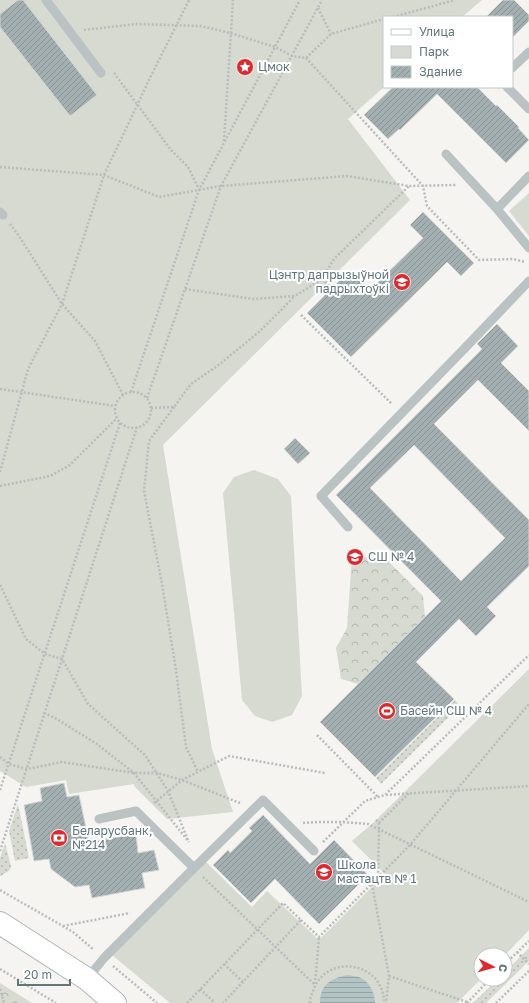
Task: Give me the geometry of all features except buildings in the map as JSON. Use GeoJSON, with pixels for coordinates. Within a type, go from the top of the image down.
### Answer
{"type":"FeatureCollection","features":[{"type":"Feature","properties":{"kind":"street"},"geometry":{"type":"LineString","coordinates":[[0,923],[87,979],[115,1003]]}},
{"type":"Feature","properties":{"kind":"lane"},"geometry":{"type":"LineString","coordinates":[[46,0],[101,73]]}},
{"type":"Feature","properties":{"kind":"lane"},"geometry":{"type":"LineString","coordinates":[[513,67],[529,52]]}},
{"type":"Feature","properties":{"kind":"lane"},"geometry":{"type":"LineString","coordinates":[[508,88],[529,109]]}},
{"type":"Feature","properties":{"kind":"lane"},"geometry":{"type":"LineString","coordinates":[[446,154],[497,208],[529,248]]}},
{"type":"Feature","properties":{"kind":"lane"},"geometry":{"type":"LineString","coordinates":[[497,208],[529,176]]}},
{"type":"Feature","properties":{"kind":"lane"},"geometry":{"type":"LineString","coordinates":[[348,526],[321,496],[529,281]]}},
{"type":"Feature","properties":{"kind":"lane"},"geometry":{"type":"LineString","coordinates":[[87,979],[104,958],[152,909],[263,800],[314,851]]}},
{"type":"Feature","properties":{"kind":"lane"},"geometry":{"type":"LineString","coordinates":[[99,818],[136,811],[194,868]]}},
{"type":"Feature","properties":{"kind":"path"},"geometry":{"type":"LineString","coordinates":[[0,472],[28,369],[62,304],[104,175],[175,26],[189,0]]}},
{"type":"Feature","properties":{"kind":"path"},"geometry":{"type":"LineString","coordinates":[[224,144],[233,0]]}},
{"type":"Feature","properties":{"kind":"path"},"geometry":{"type":"LineString","coordinates":[[131,392],[199,190],[300,0]]}},
{"type":"Feature","properties":{"kind":"path"},"geometry":{"type":"LineString","coordinates":[[147,398],[221,186],[322,0]]}},
{"type":"Feature","properties":{"kind":"path"},"geometry":{"type":"LineString","coordinates":[[397,16],[455,0]]}},
{"type":"Feature","properties":{"kind":"path"},"geometry":{"type":"LineString","coordinates":[[318,7],[331,34]]}},
{"type":"Feature","properties":{"kind":"path"},"geometry":{"type":"LineString","coordinates":[[306,58],[331,34],[383,19]]}},
{"type":"Feature","properties":{"kind":"path"},"geometry":{"type":"LineString","coordinates":[[87,36],[82,30],[136,24],[201,26],[275,47],[292,56],[306,58],[423,186],[427,206],[479,260],[513,259],[529,263]]}},
{"type":"Feature","properties":{"kind":"path"},"geometry":{"type":"LineString","coordinates":[[110,68],[171,150],[188,167],[199,190]]}},
{"type":"Feature","properties":{"kind":"path"},"geometry":{"type":"LineString","coordinates":[[0,166],[104,175],[159,197],[221,186],[347,176],[409,186],[475,185]]}},
{"type":"Feature","properties":{"kind":"path"},"geometry":{"type":"LineString","coordinates":[[198,772],[186,747],[176,670],[144,491],[149,441],[192,384],[220,364],[260,331],[295,296],[322,279],[334,259],[409,186]]}},
{"type":"Feature","properties":{"kind":"path"},"geometry":{"type":"LineString","coordinates":[[1,214],[19,236],[62,304],[95,342],[123,394]]}},
{"type":"Feature","properties":{"kind":"path"},"geometry":{"type":"LineString","coordinates":[[322,279],[332,288]]}},
{"type":"Feature","properties":{"kind":"path"},"geometry":{"type":"LineString","coordinates":[[186,288],[253,299],[295,296]]}},
{"type":"Feature","properties":{"kind":"path"},"geometry":{"type":"LineString","coordinates":[[301,315],[402,413]]}},
{"type":"Feature","properties":{"kind":"path"},"geometry":{"type":"LineString","coordinates":[[0,389],[115,406]]}},
{"type":"Feature","properties":{"kind":"path"},"geometry":{"type":"LineString","coordinates":[[131,392],[139,392],[145,396],[149,401],[151,408],[147,422],[134,428],[127,427],[120,423],[116,418],[115,411],[115,406],[119,398],[123,394],[131,392]]}},
{"type":"Feature","properties":{"kind":"path"},"geometry":{"type":"LineString","coordinates":[[151,408],[174,407]]}},
{"type":"Feature","properties":{"kind":"path"},"geometry":{"type":"LineString","coordinates":[[0,486],[50,476],[70,465],[116,418]]}},
{"type":"Feature","properties":{"kind":"path"},"geometry":{"type":"LineString","coordinates":[[0,790],[120,423]]}},
{"type":"Feature","properties":{"kind":"path"},"geometry":{"type":"LineString","coordinates":[[0,851],[137,427]]}},
{"type":"Feature","properties":{"kind":"path"},"geometry":{"type":"LineString","coordinates":[[0,585],[26,639],[45,654],[62,659],[88,704],[145,756],[168,791],[190,844],[155,802],[134,773],[97,744],[55,718],[44,713]]}},
{"type":"Feature","properties":{"kind":"path"},"geometry":{"type":"LineString","coordinates":[[385,795],[529,655]]}},
{"type":"Feature","properties":{"kind":"path"},"geometry":{"type":"LineString","coordinates":[[310,1003],[315,985],[319,936],[410,845],[529,704]]}},
{"type":"Feature","properties":{"kind":"path"},"geometry":{"type":"LineString","coordinates":[[316,735],[378,797]]}},
{"type":"Feature","properties":{"kind":"path"},"geometry":{"type":"LineString","coordinates":[[155,802],[182,780],[229,756],[325,773]]}},
{"type":"Feature","properties":{"kind":"path"},"geometry":{"type":"LineString","coordinates":[[0,757],[9,764],[27,769],[62,762],[134,773],[157,773],[182,780],[254,809]]}},
{"type":"Feature","properties":{"kind":"path"},"geometry":{"type":"LineString","coordinates":[[314,851],[365,801],[378,797],[410,793],[529,786]]}},
{"type":"Feature","properties":{"kind":"path"},"geometry":{"type":"LineString","coordinates":[[379,823],[410,793]]}},
{"type":"Feature","properties":{"kind":"path"},"geometry":{"type":"LineString","coordinates":[[376,820],[379,823],[378,877]]}},
{"type":"Feature","properties":{"kind":"path"},"geometry":{"type":"LineString","coordinates":[[287,824],[344,822],[368,824],[529,902]]}},
{"type":"Feature","properties":{"kind":"path"},"geometry":{"type":"LineString","coordinates":[[194,868],[315,985]]}},
{"type":"Feature","properties":{"kind":"path"},"geometry":{"type":"LineString","coordinates":[[372,883],[389,976],[385,1003]]}},
{"type":"Feature","properties":{"kind":"path"},"geometry":{"type":"LineString","coordinates":[[0,890],[73,932],[157,1003]]}},
{"type":"Feature","properties":{"kind":"path"},"geometry":{"type":"LineString","coordinates":[[187,1003],[283,903],[319,936]]}},
{"type":"Feature","properties":{"kind":"path"},"geometry":{"type":"LineString","coordinates":[[62,926],[152,909]]}},
{"type":"Feature","properties":{"kind":"path"},"geometry":{"type":"LineString","coordinates":[[223,1003],[301,920]]}},
{"type":"Feature","properties":{"kind":"path"},"geometry":{"type":"LineString","coordinates":[[513,956],[529,940]]}},
{"type":"Feature","properties":{"kind":"path"},"geometry":{"type":"LineString","coordinates":[[517,952],[529,964]]}},
{"type":"Feature","properties":{"kind":"path"},"geometry":{"type":"LineString","coordinates":[[224,964],[243,982]]}},
{"type":"Feature","properties":{"kind":"path"},"geometry":{"type":"LineString","coordinates":[[315,985],[324,974],[337,967],[352,966],[366,970],[377,980],[384,993],[385,1003]]}},
{"type":"Feature","properties":{"kind":"path"},"geometry":{"type":"LineString","coordinates":[[0,969],[56,1003]]}},
{"type":"Feature","properties":{"kind":"path"},"geometry":{"type":"LineString","coordinates":[[496,1003],[529,971]]}},
{"type":"Feature","properties":{"kind":"path"},"geometry":{"type":"LineString","coordinates":[[389,976],[467,1002],[482,987]]}},
{"type":"Feature","properties":{"kind":"path"},"geometry":{"type":"LineString","coordinates":[[0,989],[4,1003]]}},
{"type":"Feature","properties":{"kind":"path"},"geometry":{"type":"LineString","coordinates":[[200,990],[215,1003]]}},
{"type":"Feature","properties":{"kind":"green space"},"geometry":{"type":"Polygon","coordinates":[[[0,0],[482,0],[463,16],[383,16],[383,88],[348,119],[410,200],[163,445],[212,749],[233,812],[167,819],[134,786],[134,784],[69,794],[66,780],[26,787],[0,771],[0,0]]]}},
{"type":"Feature","properties":{"kind":"green space"},"geometry":{"type":"Polygon","coordinates":[[[529,193],[529,236],[509,211],[529,193]]]}},
{"type":"Feature","properties":{"kind":"green space"},"geometry":{"type":"Polygon","coordinates":[[[254,470],[278,479],[291,496],[302,696],[292,715],[272,722],[255,716],[242,700],[223,493],[234,477],[254,470]]]}},
{"type":"Feature","properties":{"kind":"green space"},"geometry":{"type":"Polygon","coordinates":[[[352,556],[386,559],[423,596],[425,617],[358,684],[341,679],[336,648],[347,628],[352,556]]]}},
{"type":"Feature","properties":{"kind":"green space"},"geometry":{"type":"Polygon","coordinates":[[[529,669],[529,930],[513,947],[473,947],[473,987],[457,1003],[170,1003],[112,955],[205,861],[252,907],[267,891],[319,940],[385,874],[352,841],[374,822],[529,669]]]}},
{"type":"Feature","properties":{"kind":"green space"},"geometry":{"type":"Polygon","coordinates":[[[455,700],[460,706],[381,784],[376,778],[455,700]]]}},
{"type":"Feature","properties":{"kind":"green space"},"geometry":{"type":"Polygon","coordinates":[[[18,804],[29,858],[15,861],[9,831],[18,804]]]}},
{"type":"Feature","properties":{"kind":"green space"},"geometry":{"type":"Polygon","coordinates":[[[5,843],[11,866],[10,870],[0,876],[0,858],[5,843]]]}},
{"type":"Feature","properties":{"kind":"green space"},"geometry":{"type":"Polygon","coordinates":[[[529,948],[529,961],[513,977],[513,964],[529,948]]]}},
{"type":"Feature","properties":{"kind":"green space"},"geometry":{"type":"Polygon","coordinates":[[[0,983],[32,1003],[0,1003],[0,983]]]}},
{"type":"Feature","properties":{"kind":"green space"},"geometry":{"type":"Polygon","coordinates":[[[490,987],[502,987],[486,1003],[473,1003],[490,987]]]}},
{"type":"Feature","properties":{"kind":"shaded area"},"geometry":{"type":"Polygon","coordinates":[[[348,975],[359,977],[369,985],[373,992],[375,1003],[320,1003],[322,991],[328,983],[337,978],[348,975]]]}},
{"type":"Feature","properties":{"kind":"place","name":"Цмок"},"geometry":{"type":"Point","coordinates":[245,67]}},
{"type":"Feature","properties":{"kind":"place","name":"Цэнтр дапрызыўной падрыхтоўкі"},"geometry":{"type":"Point","coordinates":[402,282]}},
{"type":"Feature","properties":{"kind":"place","name":"СШ № 4"},"geometry":{"type":"Point","coordinates":[355,557]}},
{"type":"Feature","properties":{"kind":"place","name":"Басейн СШ № 4"},"geometry":{"type":"Point","coordinates":[387,711]}},
{"type":"Feature","properties":{"kind":"place","name":"Беларусбанк, №214"},"geometry":{"type":"Point","coordinates":[59,838]}},
{"type":"Feature","properties":{"kind":"place","name":"Школа мастацтв № 1"},"geometry":{"type":"Point","coordinates":[324,872]}}]}
